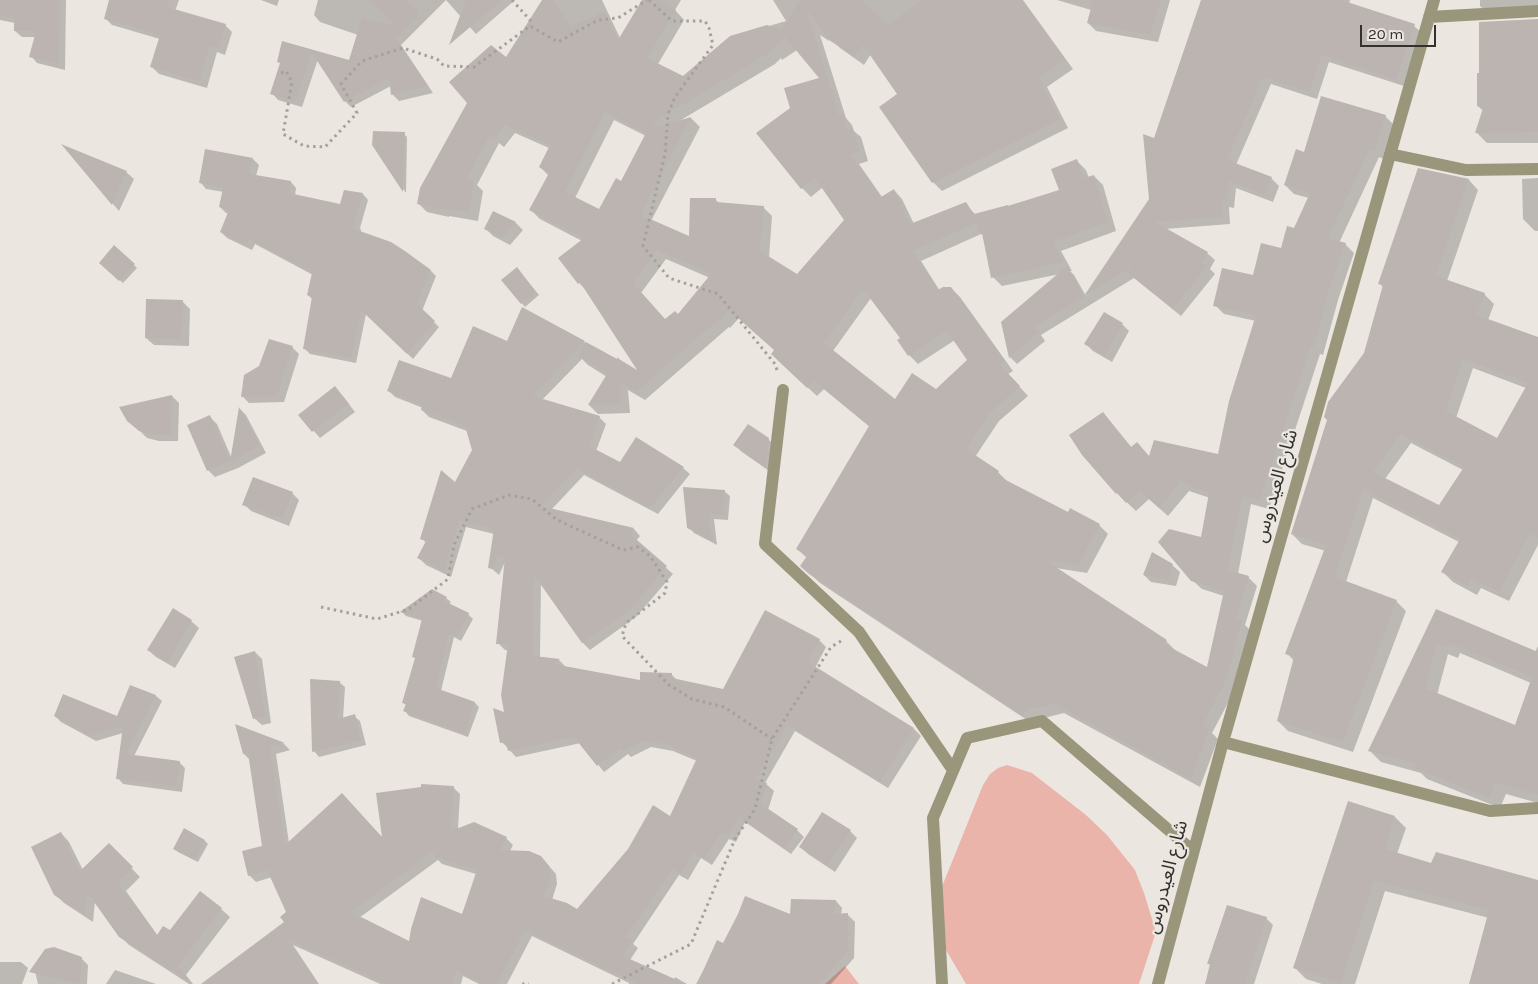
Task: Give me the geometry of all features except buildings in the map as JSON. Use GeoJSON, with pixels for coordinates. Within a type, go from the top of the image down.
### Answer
{"type":"FeatureCollection","features":[{"type":"Feature","properties":{"kind":"street","name":"شارع العيدروس"},"geometry":{"type":"LineString","coordinates":[[1158,984],[1223,742],[1434,0]]}},
{"type":"Feature","properties":{"kind":"street"},"geometry":{"type":"LineString","coordinates":[[1429,17],[1538,11]]}},
{"type":"Feature","properties":{"kind":"street"},"geometry":{"type":"LineString","coordinates":[[1390,154],[1466,170],[1538,169]]}},
{"type":"Feature","properties":{"kind":"street"},"geometry":{"type":"LineString","coordinates":[[783,390],[765,544],[859,632],[953,770]]}},
{"type":"Feature","properties":{"kind":"street"},"geometry":{"type":"LineString","coordinates":[[942,984],[933,818],[967,738],[1042,721],[1193,851]]}},
{"type":"Feature","properties":{"kind":"street"},"geometry":{"type":"LineString","coordinates":[[1223,742],[1490,811],[1538,808]]}},
{"type":"Feature","properties":{"kind":"path"},"geometry":{"type":"LineString","coordinates":[[512,0],[530,20],[530,26]]}},
{"type":"Feature","properties":{"kind":"path"},"geometry":{"type":"LineString","coordinates":[[530,26],[558,42],[598,20],[618,18],[648,0],[672,21],[705,21],[710,28],[713,45],[675,96],[668,114],[665,154],[642,246],[669,278],[718,294],[775,364],[783,390]]}},
{"type":"Feature","properties":{"kind":"path"},"geometry":{"type":"LineString","coordinates":[[281,73],[286,71],[292,82],[283,134],[304,146],[325,147],[357,113],[341,84],[362,61],[403,48],[437,59],[444,66],[474,67],[530,26]]}},
{"type":"Feature","properties":{"kind":"path"},"geometry":{"type":"LineString","coordinates":[[321,607],[377,619],[409,608],[448,579],[454,545],[472,509],[508,495],[532,499],[557,520],[623,550],[638,547],[650,556],[667,582],[665,593],[626,623],[622,636],[669,685],[692,699],[724,707],[772,739]]}},
{"type":"Feature","properties":{"kind":"path"},"geometry":{"type":"LineString","coordinates":[[612,984],[691,944],[735,839],[755,809],[772,739],[831,647],[859,632]]}},
{"type":"Feature","properties":{"kind":"path"},"geometry":{"type":"LineString","coordinates":[[522,984],[529,984]]}},
{"type":"Feature","properties":{"kind":"shaded area"},"geometry":{"type":"Polygon","coordinates":[[[1007,765],[1032,773],[1086,815],[1107,835],[1135,870],[1156,932],[1139,984],[966,984],[946,950],[941,889],[983,785],[990,774],[998,768],[1007,765]]]}},
{"type":"Feature","properties":{"kind":"shaded area"},"geometry":{"type":"Polygon","coordinates":[[[845,966],[859,984],[825,984],[845,966]]]}}]}
